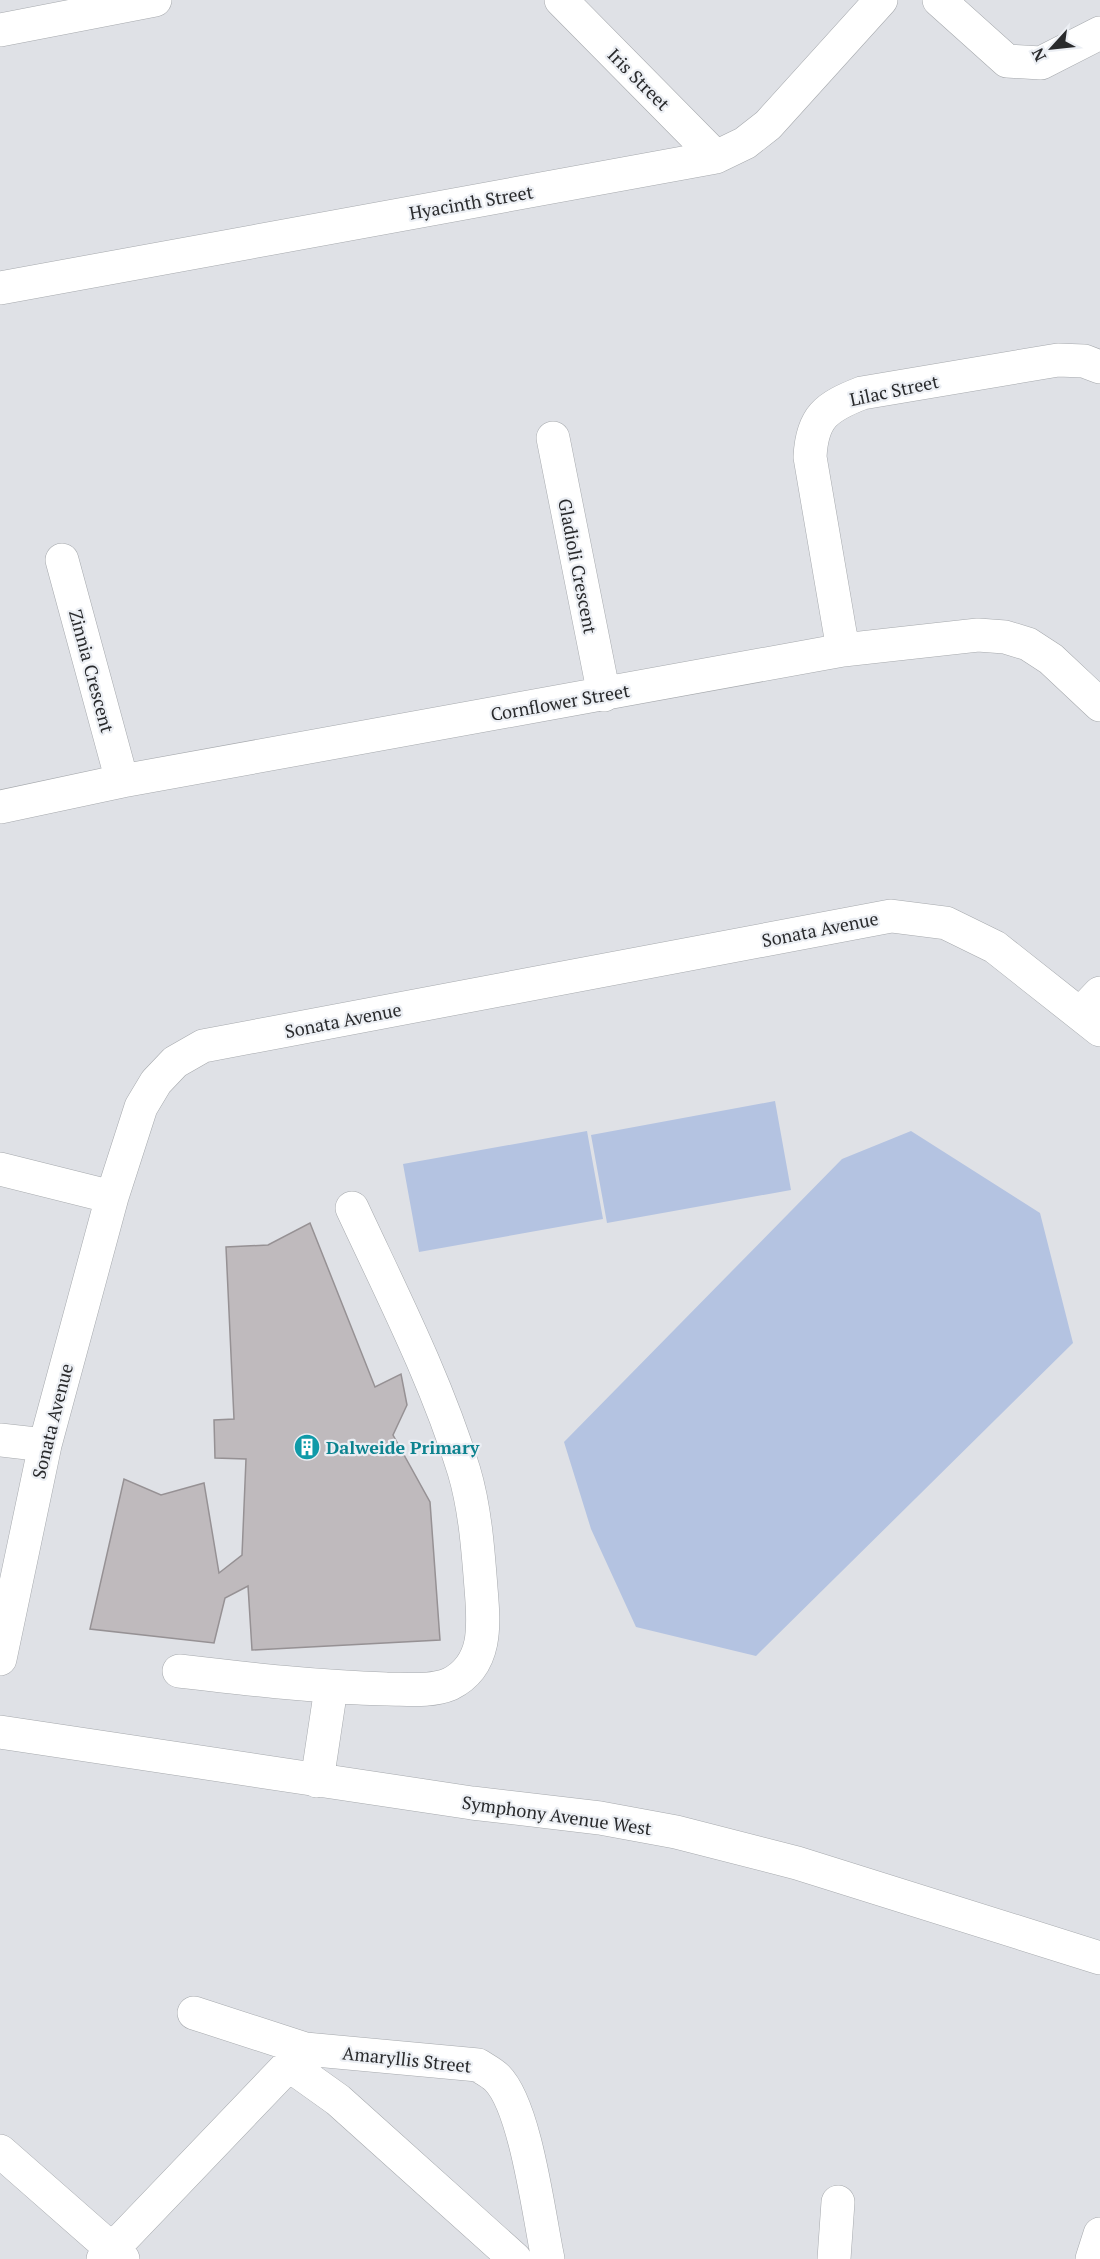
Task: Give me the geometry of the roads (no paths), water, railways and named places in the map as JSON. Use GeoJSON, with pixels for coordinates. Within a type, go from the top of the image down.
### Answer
{"type":"FeatureCollection","features":[{"type":"Feature","properties":{"kind":"street"},"geometry":{"type":"LineString","coordinates":[[0,30],[155,0]]}},
{"type":"Feature","properties":{"kind":"street","name":"Iris Street"},"geometry":{"type":"LineString","coordinates":[[561,0],[716,157]]}},
{"type":"Feature","properties":{"kind":"street","name":"Hyacinth Street"},"geometry":{"type":"LineString","coordinates":[[0,288],[716,157],[745,143],[768,125],[881,0]]}},
{"type":"Feature","properties":{"kind":"street"},"geometry":{"type":"LineString","coordinates":[[939,0],[1007,61],[1041,63],[1100,33]]}},
{"type":"Feature","properties":{"kind":"street","name":"Lilac Street"},"geometry":{"type":"LineString","coordinates":[[843,650],[810,458],[811,435],[821,416],[837,402],[862,393],[1058,360],[1084,361],[1100,367]]}},
{"type":"Feature","properties":{"kind":"street","name":"Gladioli Crescent"},"geometry":{"type":"LineString","coordinates":[[553,438],[604,695]]}},
{"type":"Feature","properties":{"kind":"street","name":"Zinnia Crescent"},"geometry":{"type":"LineString","coordinates":[[62,560],[122,781]]}},
{"type":"Feature","properties":{"kind":"street","name":"Cornflower Street"},"geometry":{"type":"LineString","coordinates":[[0,807],[122,781],[843,650],[978,635],[1005,637],[1029,644],[1051,659],[1100,705]]}},
{"type":"Feature","properties":{"kind":"street","name":"Sonata Avenue"},"geometry":{"type":"LineString","coordinates":[[0,1659],[45,1445],[112,1197],[141,1107],[156,1082],[175,1062],[203,1046],[891,916],[946,923],[995,947],[1093,1012]]}},
{"type":"Feature","properties":{"kind":"street"},"geometry":{"type":"LineString","coordinates":[[0,1169],[112,1197]]}},
{"type":"Feature","properties":{"kind":"street"},"geometry":{"type":"LineString","coordinates":[[179,1671],[331,1688],[423,1689],[448,1684],[466,1673],[477,1659],[484,1626],[477,1542],[464,1473],[406,1322],[352,1208]]}},
{"type":"Feature","properties":{"kind":"street"},"geometry":{"type":"LineString","coordinates":[[0,1440],[45,1445]]}},
{"type":"Feature","properties":{"kind":"street"},"geometry":{"type":"LineString","coordinates":[[318,1780],[331,1688]]}},
{"type":"Feature","properties":{"kind":"street","name":"Symphony Avenue West"},"geometry":{"type":"LineString","coordinates":[[0,1732],[471,1803],[600,1818],[676,1832],[797,1863],[1100,1958]]}},
{"type":"Feature","properties":{"kind":"street","name":"Amaryllis Street"},"geometry":{"type":"LineString","coordinates":[[194,2013],[297,2057],[478,2065],[497,2078],[511,2100],[521,2129],[548,2259]]}},
{"type":"Feature","properties":{"kind":"street"},"geometry":{"type":"LineString","coordinates":[[0,2151],[113,2256],[297,2057]]}},
{"type":"Feature","properties":{"kind":"street","name":"Amaryllis Street"},"geometry":{"type":"LineString","coordinates":[[297,2057],[338,2100],[515,2259]]}},
{"type":"Feature","properties":{"kind":"street"},"geometry":{"type":"LineString","coordinates":[[834,2259],[838,2202]]}},
{"type":"Feature","properties":{"kind":"street"},"geometry":{"type":"LineString","coordinates":[[1092,2259],[1100,2234]]}},
{"type":"Feature","properties":{"kind":"place","name":"Dalweide Primary"},"geometry":{"type":"Point","coordinates":[307,1447]}}]}
